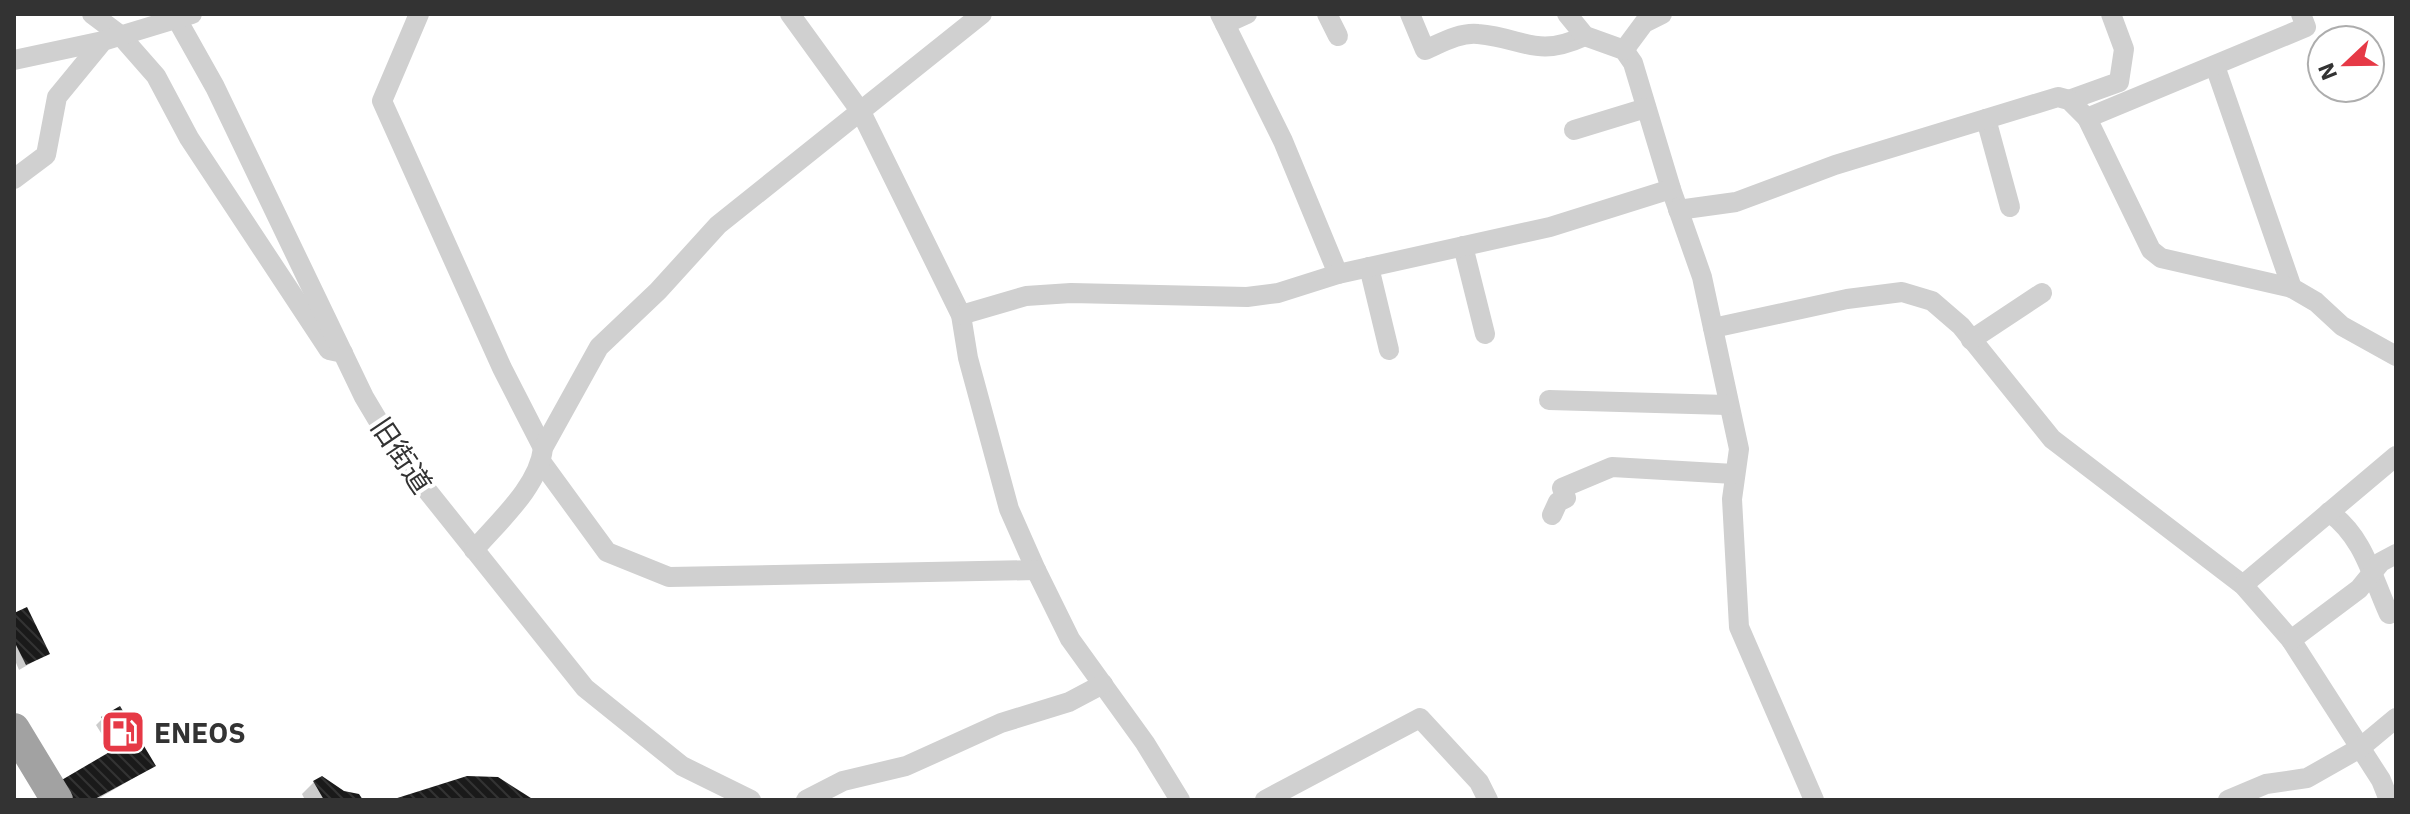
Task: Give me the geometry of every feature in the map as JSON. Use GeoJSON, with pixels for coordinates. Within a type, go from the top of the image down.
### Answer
{"type":"FeatureCollection","features":[{"type":"Feature","properties":{"kind":"highway"},"geometry":{"type":"LineString","coordinates":[[14,729],[57,800]]}},
{"type":"Feature","properties":{"kind":"street"},"geometry":{"type":"LineString","coordinates":[[92,14],[112,38],[156,76],[189,138],[329,350],[343,353]]}},
{"type":"Feature","properties":{"kind":"street"},"geometry":{"type":"LineString","coordinates":[[419,14],[382,101],[542,456],[607,552],[669,577],[1036,570]]}},
{"type":"Feature","properties":{"kind":"street"},"geometry":{"type":"LineString","coordinates":[[790,14],[861,112],[961,315],[968,358],[1009,509],[1070,639],[1180,800]]}},
{"type":"Feature","properties":{"kind":"street"},"geometry":{"type":"LineString","coordinates":[[474,550],[515,502],[599,347],[658,291],[718,225],[982,14]]}},
{"type":"Feature","properties":{"kind":"street"},"geometry":{"type":"LineString","coordinates":[[1247,14],[1222,19],[1283,141],[1338,274]]}},
{"type":"Feature","properties":{"kind":"street"},"geometry":{"type":"LineString","coordinates":[[1410,14],[1425,50],[1457,36],[1476,33],[1538,48],[1563,46],[1585,36]]}},
{"type":"Feature","properties":{"kind":"street"},"geometry":{"type":"LineString","coordinates":[[1567,14],[1585,36],[1624,50],[1633,63],[1671,189],[1702,277],[1727,405],[1739,449],[1734,474],[1739,627],[1814,800]]}},
{"type":"Feature","properties":{"kind":"street"},"geometry":{"type":"LineString","coordinates":[[1624,50],[1644,23],[1662,14]]}},
{"type":"Feature","properties":{"kind":"street"},"geometry":{"type":"LineString","coordinates":[[2069,100],[2119,82],[2124,49],[2110,38],[2111,14]]}},
{"type":"Feature","properties":{"kind":"street"},"geometry":{"type":"LineString","coordinates":[[2087,118],[2306,27],[2301,14]]}},
{"type":"Feature","properties":{"kind":"street"},"geometry":{"type":"LineString","coordinates":[[1329,15],[1338,36]]}},
{"type":"Feature","properties":{"kind":"street"},"geometry":{"type":"LineString","coordinates":[[14,60],[112,38],[181,16]]}},
{"type":"Feature","properties":{"kind":"street","name":"旧街道"},"geometry":{"type":"LineString","coordinates":[[181,16],[343,353],[398,454],[585,688],[682,766],[751,800]]}},
{"type":"Feature","properties":{"kind":"street"},"geometry":{"type":"LineString","coordinates":[[14,179],[46,155],[57,97],[112,38]]}},
{"type":"Feature","properties":{"kind":"street"},"geometry":{"type":"LineString","coordinates":[[2215,66],[2292,288]]}},
{"type":"Feature","properties":{"kind":"street"},"geometry":{"type":"LineString","coordinates":[[1678,210],[1736,202],[1835,165],[2058,97],[2069,100],[2087,118],[2151,250],[2161,258],[2292,288],[2316,302],[2342,326],[2396,356]]}},
{"type":"Feature","properties":{"kind":"street"},"geometry":{"type":"LineString","coordinates":[[1574,130],[1646,108]]}},
{"type":"Feature","properties":{"kind":"street"},"geometry":{"type":"LineString","coordinates":[[1986,119],[2010,207]]}},
{"type":"Feature","properties":{"kind":"street"},"geometry":{"type":"LineString","coordinates":[[961,315],[1026,296],[1071,293],[1247,297],[1278,293],[1338,274],[1550,227],[1671,189]]}},
{"type":"Feature","properties":{"kind":"street"},"geometry":{"type":"LineString","coordinates":[[1463,246],[1485,334]]}},
{"type":"Feature","properties":{"kind":"street"},"geometry":{"type":"LineString","coordinates":[[1369,267],[1389,350]]}},
{"type":"Feature","properties":{"kind":"street"},"geometry":{"type":"LineString","coordinates":[[1968,336],[2038,288]]}},
{"type":"Feature","properties":{"kind":"street"},"geometry":{"type":"LineString","coordinates":[[1713,328],[1847,299],[1902,292],[1932,301],[1968,336],[2052,439],[2243,585],[2291,640],[2360,748],[2389,800]]}},
{"type":"Feature","properties":{"kind":"street"},"geometry":{"type":"LineString","coordinates":[[1549,400],[1727,405]]}},
{"type":"Feature","properties":{"kind":"street"},"geometry":{"type":"LineString","coordinates":[[2243,585],[2396,456]]}},
{"type":"Feature","properties":{"kind":"street"},"geometry":{"type":"LineString","coordinates":[[1552,515],[1558,502],[1566,498],[1562,488],[1612,467],[1734,474]]}},
{"type":"Feature","properties":{"kind":"street"},"geometry":{"type":"LineString","coordinates":[[2329,512],[2348,526],[2389,614],[2396,611]]}},
{"type":"Feature","properties":{"kind":"street"},"geometry":{"type":"LineString","coordinates":[[2291,640],[2359,589],[2381,562],[2396,554]]}},
{"type":"Feature","properties":{"kind":"street"},"geometry":{"type":"LineString","coordinates":[[806,800],[843,781],[906,766],[1001,723],[1069,702],[1103,684]]}},
{"type":"Feature","properties":{"kind":"street"},"geometry":{"type":"LineString","coordinates":[[1265,800],[1289,795],[1420,718],[1479,782],[1488,800]]}},
{"type":"Feature","properties":{"kind":"street"},"geometry":{"type":"LineString","coordinates":[[2228,800],[2266,784],[2307,778],[2360,748],[2396,718]]}},
{"type":"Feature","properties":{"kind":"building"},"geometry":{"type":"Polygon","coordinates":[[[27,607],[50,654],[26,665],[14,641],[14,613],[27,607]]]}},
{"type":"Feature","properties":{"kind":"building"},"geometry":{"type":"Polygon","coordinates":[[[120,706],[156,766],[93,800],[71,800],[60,781],[118,747],[101,717],[120,706]]]}},
{"type":"Feature","properties":{"kind":"building"},"geometry":{"type":"Polygon","coordinates":[[[322,776],[344,791],[359,794],[363,800],[324,800],[313,781],[322,776]]]}},
{"type":"Feature","properties":{"kind":"building"},"geometry":{"type":"Polygon","coordinates":[[[467,776],[498,777],[534,800],[391,800],[467,776]]]}},
{"type":"Feature","properties":{"kind":"place","name":"ENEOS"},"geometry":{"type":"Point","coordinates":[123,732]}}]}
